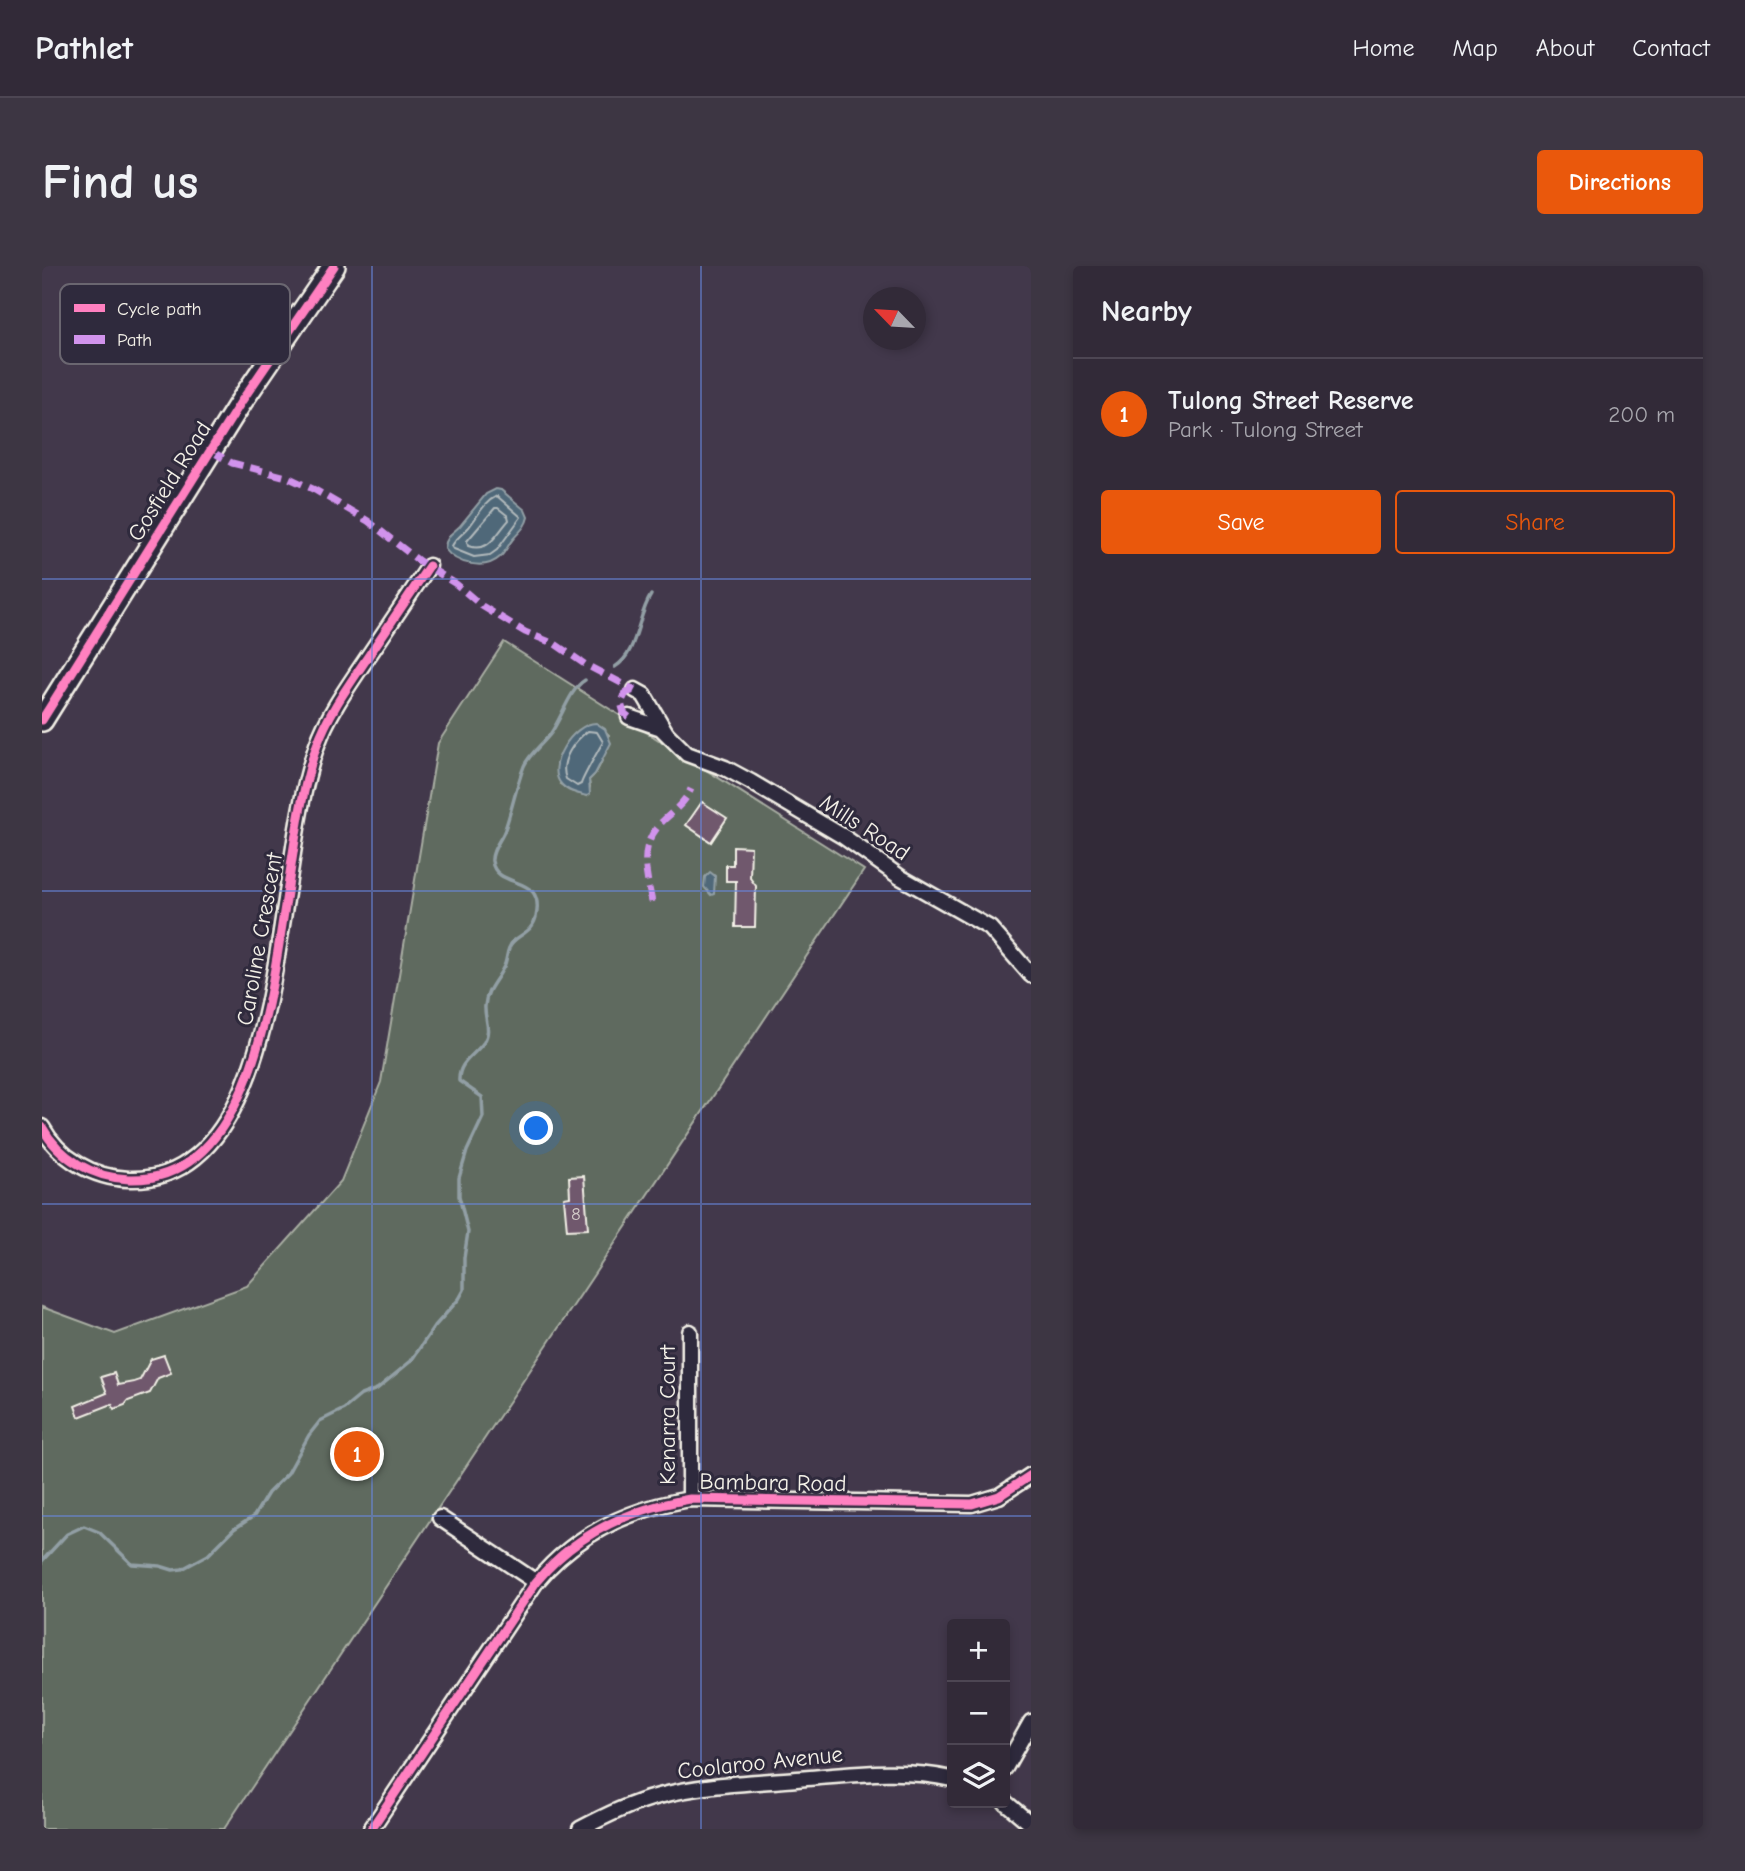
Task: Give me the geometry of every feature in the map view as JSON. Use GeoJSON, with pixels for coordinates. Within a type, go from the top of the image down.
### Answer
{"type":"FeatureCollection","features":[{"type":"Feature","properties":{"kind":"street","name":"Gosfield Road"},"geometry":{"type":"LineString","coordinates":[[290,330],[334,266]]}},
{"type":"Feature","properties":{"kind":"street","name":"Gosfield Road"},"geometry":{"type":"LineString","coordinates":[[42,720],[267,364]]}},
{"type":"Feature","properties":{"kind":"street","name":"Caroline Crescent"},"geometry":{"type":"LineString","coordinates":[[42,1126],[62,1152],[87,1168],[114,1178],[142,1179],[164,1175],[186,1163],[207,1144],[225,1120],[248,1073],[266,1021],[303,799],[319,740],[338,702],[429,566]]}},
{"type":"Feature","properties":{"kind":"street","name":"Mills Road"},"geometry":{"type":"LineString","coordinates":[[635,690],[644,695],[665,732],[687,754],[725,768],[751,782],[844,837],[900,877],[990,928],[1031,975]]}},
{"type":"Feature","properties":{"kind":"street","name":"Mills Road"},"geometry":{"type":"LineString","coordinates":[[629,718],[665,732]]}},
{"type":"Feature","properties":{"kind":"street","name":"Kenarra Court"},"geometry":{"type":"LineString","coordinates":[[690,1332],[690,1499]]}},
{"type":"Feature","properties":{"kind":"street","name":"Bambara Road"},"geometry":{"type":"LineString","coordinates":[[371,1829],[536,1582],[558,1558],[600,1528],[650,1507],[690,1499],[958,1506],[999,1496],[1031,1475]]}},
{"type":"Feature","properties":{"kind":"street"},"geometry":{"type":"LineString","coordinates":[[440,1518],[536,1582]]}},
{"type":"Feature","properties":{"kind":"street"},"geometry":{"type":"LineString","coordinates":[[1010,1759],[1031,1722]]}},
{"type":"Feature","properties":{"kind":"street","name":"Coolaroo Avenue"},"geometry":{"type":"LineString","coordinates":[[580,1829],[631,1805],[658,1796],[692,1790],[737,1784],[891,1773],[947,1778]]}},
{"type":"Feature","properties":{"kind":"street"},"geometry":{"type":"LineString","coordinates":[[1010,1806],[1031,1824]]}},
{"type":"Feature","properties":{"kind":"green space"},"geometry":{"type":"Polygon","coordinates":[[[504,642],[864,870],[224,1829],[42,1829],[42,1307],[115,1334],[247,1286],[341,1181],[381,1082],[438,743],[504,642]],[[600,726],[560,784],[587,796],[589,780],[600,765],[609,735],[600,726]],[[702,802],[687,826],[711,842],[726,818],[702,802]]]}},
{"type":"Feature","properties":{"kind":"water"},"geometry":{"type":"Polygon","coordinates":[[[496,489],[501,490],[525,510],[528,517],[526,524],[502,555],[494,561],[479,565],[456,559],[445,549],[450,535],[486,494],[496,489]]]}},
{"type":"Feature","properties":{"kind":"water"},"geometry":{"type":"Polygon","coordinates":[[[596,723],[605,729],[611,743],[589,780],[590,794],[587,796],[564,787],[557,777],[556,768],[570,738],[578,730],[596,723]]]}},
{"type":"Feature","properties":{"kind":"water"},"geometry":{"type":"Polygon","coordinates":[[[710,872],[715,876],[714,894],[711,895],[704,887],[705,877],[710,872]]]}},
{"type":"Feature","properties":{"kind":"building"},"geometry":{"type":"Polygon","coordinates":[[[702,802],[727,818],[711,842],[686,825],[702,802]]]}},
{"type":"Feature","properties":{"kind":"building"},"geometry":{"type":"Polygon","coordinates":[[[733,846],[751,847],[750,878],[756,886],[755,927],[735,927],[736,881],[726,881],[726,865],[733,865],[733,846]]]}},
{"type":"Feature","properties":{"kind":"building"},"geometry":{"type":"Polygon","coordinates":[[[584,1176],[588,1229],[567,1230],[564,1198],[570,1197],[569,1177],[584,1176]]]}},
{"type":"Feature","properties":{"kind":"building"},"geometry":{"type":"Polygon","coordinates":[[[164,1355],[171,1373],[158,1378],[150,1393],[114,1409],[112,1404],[79,1417],[75,1406],[107,1393],[101,1377],[114,1373],[118,1385],[140,1380],[151,1359],[164,1355]]]}},
{"type":"Feature","properties":{"kind":"waterway"},"geometry":{"type":"LineString","coordinates":[[615,667],[623,661],[633,644],[651,595]]}},
{"type":"Feature","properties":{"kind":"waterway"},"geometry":{"type":"LineString","coordinates":[[42,1561],[67,1534],[84,1526],[99,1532],[132,1564],[182,1569],[208,1555],[234,1529],[254,1516],[268,1493],[288,1473],[320,1421],[344,1409],[361,1395],[377,1389],[411,1361],[434,1327],[459,1299],[464,1290],[464,1258],[468,1232],[459,1196],[459,1178],[467,1151],[483,1117],[482,1097],[459,1081],[459,1074],[464,1064],[484,1042],[488,1028],[485,1011],[487,995],[504,966],[511,944],[530,928],[536,917],[537,903],[534,893],[528,887],[502,876],[495,870],[492,857],[504,832],[524,766],[551,733],[571,697],[585,680]]}},
{"type":"Feature","properties":{"kind":"marked path"},"geometry":{"type":"LineString","coordinates":[[211,451],[232,463],[287,477],[315,490],[368,521],[482,606],[635,690]]}},
{"type":"Feature","properties":{"kind":"marked path"},"geometry":{"type":"LineString","coordinates":[[629,717],[624,713],[621,703],[626,693],[635,690]]}},
{"type":"Feature","properties":{"kind":"marked path"},"geometry":{"type":"LineString","coordinates":[[652,902],[647,879],[647,848],[656,828],[683,802],[691,789]]}},
{"type":"Feature","properties":{"kind":"cycle path"},"geometry":{"type":"LineString","coordinates":[[290,330],[334,266]]}},
{"type":"Feature","properties":{"kind":"cycle path"},"geometry":{"type":"LineString","coordinates":[[42,720],[267,364]]}},
{"type":"Feature","properties":{"kind":"cycle path"},"geometry":{"type":"LineString","coordinates":[[42,1127],[58,1148],[78,1164],[103,1175],[129,1179],[170,1172],[203,1150],[228,1117],[248,1077],[262,1032],[302,803],[317,745],[342,695],[429,566]]}},
{"type":"Feature","properties":{"kind":"cycle path"},"geometry":{"type":"LineString","coordinates":[[371,1829],[536,1582],[568,1550],[605,1526],[646,1509],[690,1499],[972,1504],[999,1496],[1031,1475]]}},
{"type":"Feature","properties":{"kind":"place","name":"Tulong Street Reserve"},"geometry":{"type":"Point","coordinates":[357,1454]}}]}
